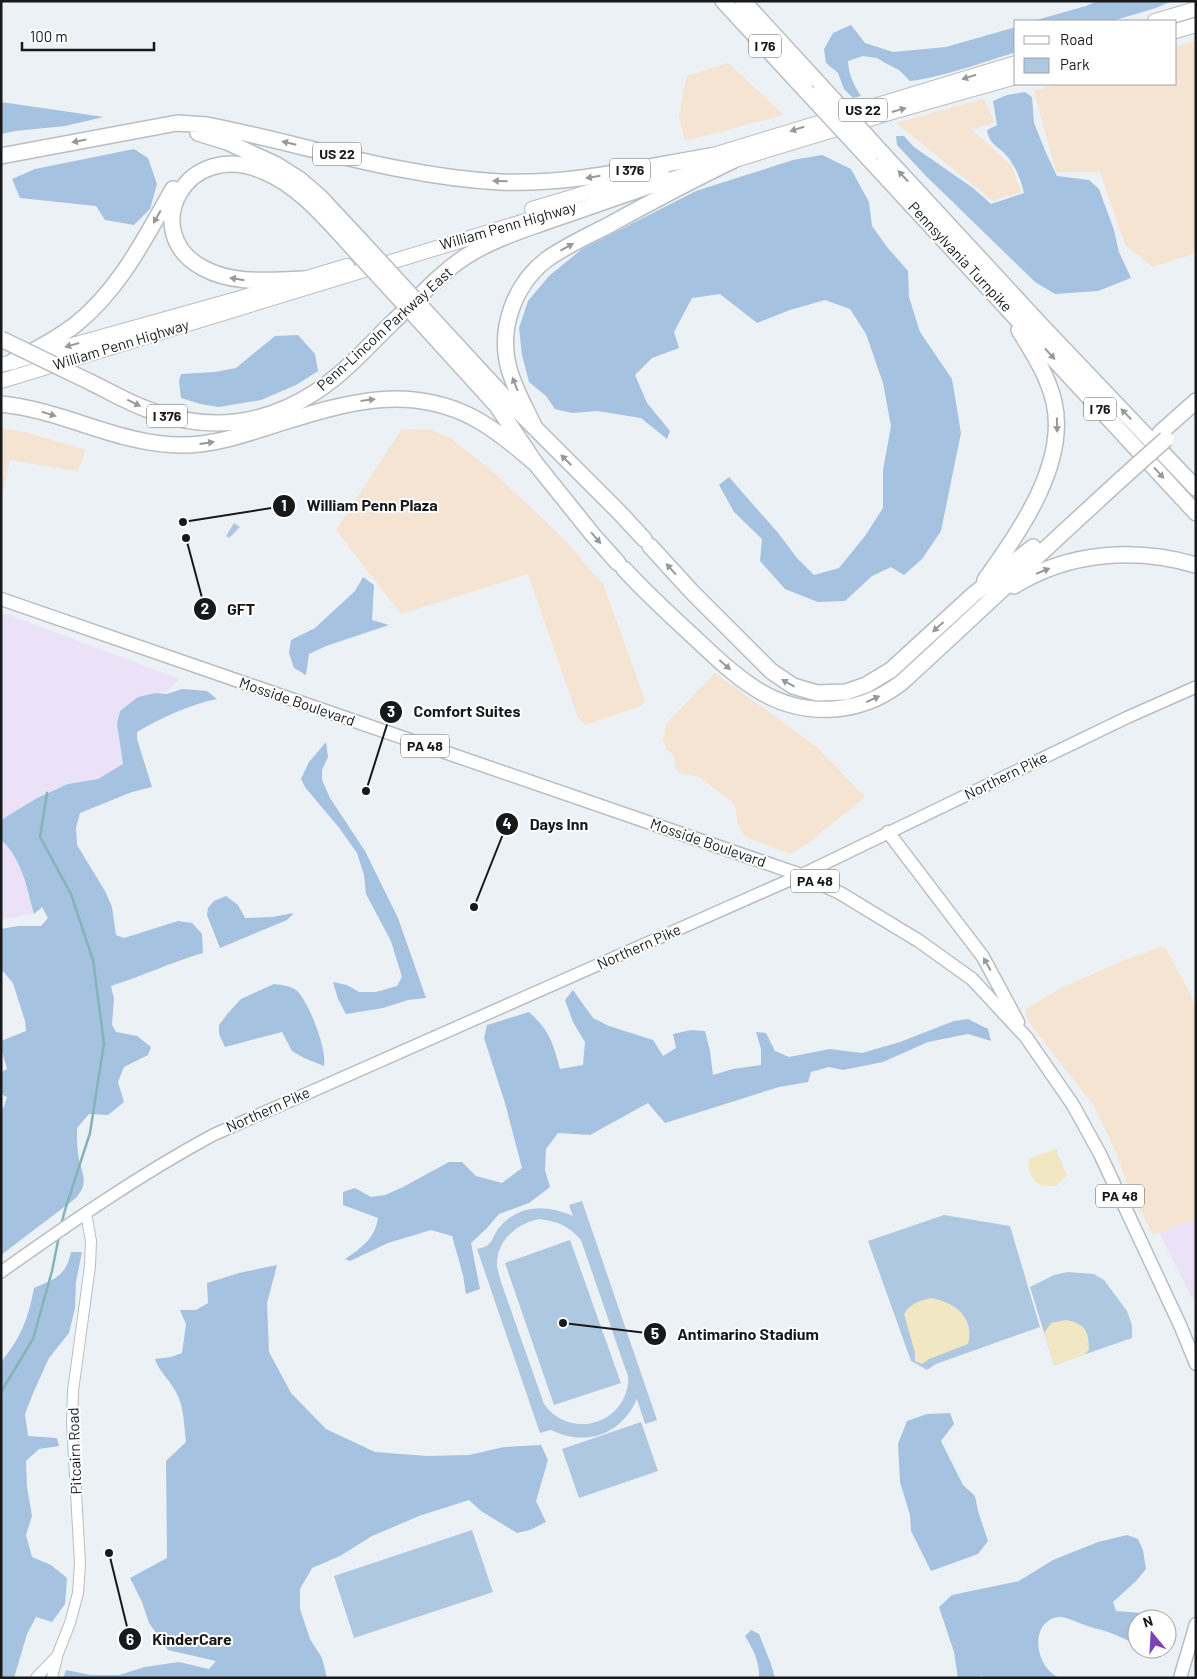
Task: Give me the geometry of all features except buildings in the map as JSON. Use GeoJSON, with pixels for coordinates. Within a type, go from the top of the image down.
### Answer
{"type":"FeatureCollection","features":[{"type":"Feature","properties":{"kind":"highway","name":"Pennsylvania Turnpike"},"geometry":{"type":"LineString","coordinates":[[723,1],[806,92],[876,157],[1040,324],[1196,488]]}},
{"type":"Feature","properties":{"kind":"highway","name":"Pennsylvania Turnpike"},"geometry":{"type":"LineString","coordinates":[[743,1],[821,86],[876,157],[1005,305],[1196,513]]}},
{"type":"Feature","properties":{"kind":"highway"},"geometry":{"type":"LineString","coordinates":[[1158,20],[1196,9]]}},
{"type":"Feature","properties":{"kind":"highway"},"geometry":{"type":"LineString","coordinates":[[1177,32],[1196,26]]}},
{"type":"Feature","properties":{"kind":"highway","name":"William Penn Highway"},"geometry":{"type":"LineString","coordinates":[[7,363],[304,279],[1014,64]]}},
{"type":"Feature","properties":{"kind":"highway","name":"William Penn Highway"},"geometry":{"type":"LineString","coordinates":[[1,381],[507,226],[1014,78]]}},
{"type":"Feature","properties":{"kind":"highway","name":"US 22"},"geometry":{"type":"LineString","coordinates":[[127,132],[177,123],[207,125],[426,174],[501,182],[549,182]]}},
{"type":"Feature","properties":{"kind":"highway"},"geometry":{"type":"LineString","coordinates":[[1,156],[127,132],[165,131],[199,133],[223,140],[265,159],[288,172],[309,187],[356,243],[423,317],[497,406],[536,464],[593,535],[651,598],[746,682],[776,700],[794,706],[816,710],[837,710],[860,705],[892,690],[986,605],[1135,461]]}},
{"type":"Feature","properties":{"kind":"highway"},"geometry":{"type":"LineString","coordinates":[[7,363],[40,347],[64,332],[84,317],[103,298],[130,263],[177,182],[191,168],[209,159],[222,157],[236,156],[265,159]]}},
{"type":"Feature","properties":{"kind":"highway","name":"I 376"},"geometry":{"type":"LineString","coordinates":[[549,182],[597,176],[710,156]]}},
{"type":"Feature","properties":{"kind":"highway"},"geometry":{"type":"LineString","coordinates":[[535,428],[510,370],[506,344],[507,326],[512,309],[519,291],[530,276],[548,259],[562,250],[696,178],[734,160]]}},
{"type":"Feature","properties":{"kind":"highway"},"geometry":{"type":"LineString","coordinates":[[304,279],[256,281],[238,279],[219,275],[199,266],[180,246],[173,228],[174,208],[183,186],[196,174],[211,166],[229,164],[255,168],[282,181],[302,195],[356,243]]}},
{"type":"Feature","properties":{"kind":"highway","name":"Penn-Lincoln Parkway East"},"geometry":{"type":"LineString","coordinates":[[1,339],[142,407],[176,418],[214,423],[250,420],[307,397],[326,384],[444,274],[473,252],[505,237],[655,184]]}},
{"type":"Feature","properties":{"kind":"highway"},"geometry":{"type":"LineString","coordinates":[[974,594],[1029,514],[1050,462],[1057,433],[1055,403],[1048,383],[1005,305]]}},
{"type":"Feature","properties":{"kind":"highway"},"geometry":{"type":"LineString","coordinates":[[423,317],[535,428],[771,672],[785,682],[809,692],[827,694],[846,692],[866,685],[883,676],[974,594],[1135,461],[1163,436],[1196,401]]}},
{"type":"Feature","properties":{"kind":"highway"},"geometry":{"type":"LineString","coordinates":[[1,404],[36,410],[136,440],[158,444],[182,445],[226,440],[357,402],[401,399],[436,404],[460,412],[483,423],[536,464]]}},
{"type":"Feature","properties":{"kind":"highway"},"geometry":{"type":"LineString","coordinates":[[250,420],[321,411]]}},
{"type":"Feature","properties":{"kind":"highway"},"geometry":{"type":"LineString","coordinates":[[1163,436],[1196,413]]}},
{"type":"Feature","properties":{"kind":"highway"},"geometry":{"type":"LineString","coordinates":[[1172,462],[1196,478]]}},
{"type":"Feature","properties":{"kind":"highway"},"geometry":{"type":"LineString","coordinates":[[986,605],[1022,581],[1040,572],[1086,558],[1112,555],[1147,555],[1196,565]]}},
{"type":"Feature","properties":{"kind":"main road","name":"Mosside Boulevard"},"geometry":{"type":"LineString","coordinates":[[1,599],[801,875],[840,893],[919,941],[972,979],[1026,1037],[1073,1105],[1100,1154],[1196,1364]]}},
{"type":"Feature","properties":{"kind":"main road","name":"Northern Pike"},"geometry":{"type":"LineString","coordinates":[[1,1272],[150,1170],[213,1135],[801,875],[1128,717],[1196,687]]}},
{"type":"Feature","properties":{"kind":"main road"},"geometry":{"type":"LineString","coordinates":[[888,832],[983,957],[1026,1037]]}},
{"type":"Feature","properties":{"kind":"main road"},"geometry":{"type":"LineString","coordinates":[[1180,1678],[1196,1624]]}},
{"type":"Feature","properties":{"kind":"street","name":"Pitcairn Road"},"geometry":{"type":"LineString","coordinates":[[36,1678],[57,1656],[70,1623],[78,1593],[80,1563],[72,1423],[73,1391],[92,1241],[86,1213]]}},
{"type":"Feature","properties":{"kind":"street"},"geometry":{"type":"LineString","coordinates":[[52,1678],[57,1656]]}},
{"type":"Feature","properties":{"kind":"shaded area"},"geometry":{"type":"Polygon","coordinates":[[[1097,1],[1172,1],[1156,8],[1115,20],[1037,20],[1097,1]]]}},
{"type":"Feature","properties":{"kind":"shaded area"},"geometry":{"type":"Polygon","coordinates":[[[851,25],[865,43],[893,52],[946,47],[1014,28],[1014,53],[950,73],[910,81],[899,70],[877,58],[863,56],[848,61],[849,71],[861,96],[853,98],[844,89],[838,73],[826,63],[824,49],[833,33],[851,25]]]}},
{"type":"Feature","properties":{"kind":"shaded area"},"geometry":{"type":"Polygon","coordinates":[[[1196,40],[1196,253],[1153,267],[1125,245],[1100,172],[1056,172],[1034,91],[1055,85],[1177,85],[1177,47],[1196,40]]]}},
{"type":"Feature","properties":{"kind":"shaded area"},"geometry":{"type":"Polygon","coordinates":[[[728,63],[784,115],[685,141],[679,116],[687,76],[728,63]]]}},
{"type":"Feature","properties":{"kind":"shaded area"},"geometry":{"type":"Polygon","coordinates":[[[1025,92],[1032,97],[1034,123],[1057,176],[1089,180],[1099,189],[1114,230],[1119,252],[1131,278],[1098,291],[1055,294],[1035,282],[926,176],[897,145],[896,136],[904,136],[914,147],[973,188],[991,204],[1024,193],[1020,178],[1013,165],[1008,157],[992,142],[987,130],[997,125],[993,101],[1007,95],[1025,92]]]}},
{"type":"Feature","properties":{"kind":"shaded area"},"geometry":{"type":"Polygon","coordinates":[[[984,99],[995,123],[971,129],[1011,165],[1021,192],[993,201],[896,123],[984,99]]]}},
{"type":"Feature","properties":{"kind":"shaded area"},"geometry":{"type":"Polygon","coordinates":[[[1,102],[104,117],[65,126],[1,134],[1,102]]]}},
{"type":"Feature","properties":{"kind":"shaded area"},"geometry":{"type":"Polygon","coordinates":[[[134,149],[148,158],[157,184],[150,209],[134,225],[105,220],[96,206],[20,198],[12,179],[35,169],[134,149]]]}},
{"type":"Feature","properties":{"kind":"shaded area"},"geometry":{"type":"Polygon","coordinates":[[[822,155],[851,169],[869,202],[872,226],[908,271],[909,297],[920,332],[952,379],[961,433],[941,531],[922,559],[904,575],[891,567],[872,576],[845,601],[818,602],[785,589],[760,561],[762,539],[734,512],[719,485],[729,477],[779,534],[797,558],[814,575],[839,568],[865,536],[883,508],[883,470],[891,426],[883,383],[866,334],[850,309],[825,300],[790,310],[757,323],[720,294],[692,298],[674,332],[679,348],[652,358],[635,375],[647,403],[670,431],[667,439],[641,418],[597,411],[572,413],[555,409],[546,396],[529,382],[522,355],[519,328],[528,301],[549,276],[582,249],[696,191],[793,160],[822,155]]]}},
{"type":"Feature","properties":{"kind":"shaded area"},"geometry":{"type":"Polygon","coordinates":[[[298,335],[315,354],[318,371],[296,385],[261,400],[219,407],[181,398],[179,381],[181,374],[215,372],[236,368],[275,336],[298,335]]]}},
{"type":"Feature","properties":{"kind":"shaded area"},"geometry":{"type":"Polygon","coordinates":[[[1,428],[21,431],[86,450],[78,471],[10,460],[1,501],[1,428]]]}},
{"type":"Feature","properties":{"kind":"shaded area"},"geometry":{"type":"Polygon","coordinates":[[[429,429],[451,438],[493,472],[562,537],[603,584],[645,700],[641,706],[585,725],[578,718],[528,574],[401,614],[336,530],[401,430],[429,429]]]}},
{"type":"Feature","properties":{"kind":"shaded area"},"geometry":{"type":"Polygon","coordinates":[[[363,577],[374,585],[372,620],[389,625],[326,646],[309,654],[306,675],[294,668],[289,653],[291,640],[315,628],[355,591],[363,577]]]}},
{"type":"Feature","properties":{"kind":"shaded area"},"geometry":{"type":"Polygon","coordinates":[[[1,612],[180,679],[167,691],[138,697],[118,736],[123,764],[98,779],[68,784],[37,798],[1,820],[1,612]]]}},
{"type":"Feature","properties":{"kind":"shaded area"},"geometry":{"type":"Polygon","coordinates":[[[715,673],[817,747],[865,797],[808,843],[790,854],[744,836],[737,821],[735,804],[700,777],[678,773],[673,754],[666,749],[663,739],[666,724],[715,673]]]}},
{"type":"Feature","properties":{"kind":"shaded area"},"geometry":{"type":"Polygon","coordinates":[[[182,689],[207,691],[217,699],[175,712],[137,732],[137,739],[152,787],[132,792],[80,813],[76,828],[77,845],[105,891],[112,907],[116,935],[124,938],[178,921],[192,923],[202,934],[203,953],[111,986],[114,999],[112,1025],[116,1032],[137,1036],[151,1047],[148,1055],[124,1067],[118,1082],[124,1102],[108,1115],[89,1114],[77,1128],[78,1153],[84,1181],[76,1198],[1,1255],[1,1109],[4,1107],[7,1097],[1,1094],[1,1072],[7,1069],[1,1041],[26,1031],[25,1021],[13,983],[1,969],[1,929],[18,926],[41,926],[48,918],[42,907],[34,914],[19,865],[8,847],[1,840],[1,820],[37,798],[68,784],[98,779],[123,764],[117,724],[120,711],[138,697],[156,693],[167,694],[182,689]]]}},
{"type":"Feature","properties":{"kind":"shaded area"},"geometry":{"type":"Polygon","coordinates":[[[326,742],[328,757],[322,770],[322,780],[330,798],[365,851],[398,918],[426,998],[408,1000],[383,1008],[346,1014],[338,999],[333,982],[347,985],[359,992],[376,992],[397,986],[402,977],[391,941],[366,894],[364,875],[357,853],[305,787],[301,779],[309,762],[326,742]]]}},
{"type":"Feature","properties":{"kind":"shaded area"},"geometry":{"type":"Polygon","coordinates":[[[1,840],[8,846],[19,863],[34,914],[1,920],[1,840]]]}},
{"type":"Feature","properties":{"kind":"shaded area"},"geometry":{"type":"Polygon","coordinates":[[[226,896],[238,905],[245,918],[272,917],[294,913],[287,920],[220,948],[207,915],[208,908],[214,901],[226,896]]]}},
{"type":"Feature","properties":{"kind":"shaded area"},"geometry":{"type":"Polygon","coordinates":[[[1161,947],[1166,948],[1196,1005],[1196,1219],[1153,1235],[1127,1184],[1115,1150],[1094,1106],[1028,1021],[1026,1009],[1061,988],[1120,962],[1161,947]]]}},
{"type":"Feature","properties":{"kind":"shaded area"},"geometry":{"type":"Polygon","coordinates":[[[274,984],[294,989],[303,999],[313,1017],[320,1039],[323,1049],[324,1066],[292,1051],[282,1032],[225,1047],[219,1034],[219,1025],[228,1013],[241,999],[274,984]]]}},
{"type":"Feature","properties":{"kind":"shaded area"},"geometry":{"type":"Polygon","coordinates":[[[573,990],[593,1018],[609,1026],[653,1040],[663,1056],[676,1048],[673,1034],[691,1030],[705,1031],[713,1075],[733,1069],[761,1065],[761,1049],[756,1032],[766,1033],[775,1051],[789,1057],[830,1049],[862,1053],[900,1042],[954,1021],[968,1019],[988,1029],[991,1041],[968,1034],[928,1042],[883,1062],[843,1070],[829,1067],[811,1072],[808,1082],[779,1087],[665,1123],[648,1103],[590,1135],[558,1133],[546,1149],[545,1170],[550,1187],[529,1203],[499,1214],[471,1243],[480,1289],[466,1294],[463,1275],[452,1236],[431,1230],[388,1243],[350,1261],[345,1259],[362,1247],[374,1232],[378,1218],[343,1205],[343,1192],[355,1188],[371,1197],[385,1195],[449,1162],[462,1162],[476,1176],[502,1183],[522,1168],[505,1103],[484,1038],[487,1025],[529,1012],[542,1025],[550,1038],[560,1069],[583,1065],[585,1042],[573,1022],[565,1000],[573,990]]]}},
{"type":"Feature","properties":{"kind":"shaded area"},"geometry":{"type":"Polygon","coordinates":[[[1196,1219],[1196,1306],[1159,1233],[1196,1219]]]}},
{"type":"Feature","properties":{"kind":"shaded area"},"geometry":{"type":"Polygon","coordinates":[[[71,1252],[82,1252],[76,1282],[75,1308],[69,1333],[49,1358],[25,1414],[28,1436],[57,1438],[59,1446],[39,1449],[26,1461],[27,1487],[32,1516],[26,1535],[32,1557],[51,1565],[67,1578],[65,1604],[52,1622],[36,1617],[27,1634],[14,1678],[1,1678],[1,1362],[23,1328],[34,1288],[48,1282],[63,1272],[71,1252]]]}},
{"type":"Feature","properties":{"kind":"shaded area"},"geometry":{"type":"Polygon","coordinates":[[[277,1265],[267,1303],[269,1352],[291,1393],[326,1429],[375,1452],[427,1456],[469,1455],[504,1447],[541,1445],[548,1460],[536,1501],[546,1522],[530,1530],[517,1533],[481,1511],[469,1500],[419,1516],[372,1536],[340,1556],[312,1568],[300,1589],[300,1609],[310,1639],[322,1658],[327,1678],[63,1678],[66,1670],[91,1675],[119,1675],[145,1667],[179,1662],[209,1669],[216,1661],[168,1650],[149,1623],[142,1602],[130,1578],[167,1558],[166,1461],[186,1442],[180,1401],[155,1359],[171,1357],[182,1353],[186,1324],[180,1310],[196,1310],[208,1303],[207,1283],[239,1273],[277,1265]]]}},
{"type":"Feature","properties":{"kind":"shaded area"},"geometry":{"type":"Polygon","coordinates":[[[950,1413],[954,1424],[941,1441],[963,1485],[975,1496],[988,1541],[978,1554],[931,1571],[911,1531],[910,1515],[900,1482],[898,1444],[907,1421],[927,1414],[950,1413]]]}},
{"type":"Feature","properties":{"kind":"shaded area"},"geometry":{"type":"Polygon","coordinates":[[[1127,1535],[1138,1539],[1143,1550],[1146,1569],[1113,1602],[1116,1611],[1127,1612],[1127,1640],[1060,1617],[1050,1620],[1043,1626],[1039,1635],[1038,1645],[1040,1656],[1045,1665],[1052,1673],[1061,1678],[984,1678],[982,1676],[958,1678],[954,1652],[939,1607],[952,1595],[1019,1581],[1053,1560],[1098,1542],[1127,1535]]]}},
{"type":"Feature","properties":{"kind":"shaded area"},"geometry":{"type":"Polygon","coordinates":[[[751,1630],[759,1634],[775,1678],[759,1678],[755,1656],[745,1636],[751,1630]]]}},
{"type":"Feature","properties":{"kind":"green space"},"geometry":{"type":"Polygon","coordinates":[[[234,523],[240,527],[229,538],[226,536],[234,523]]]}},
{"type":"Feature","properties":{"kind":"green space"},"geometry":{"type":"Polygon","coordinates":[[[582,1201],[657,1420],[645,1424],[637,1399],[622,1421],[612,1429],[589,1437],[564,1435],[551,1430],[540,1433],[477,1249],[488,1245],[498,1229],[514,1215],[523,1211],[543,1208],[553,1209],[573,1216],[569,1205],[582,1201]],[[545,1220],[531,1221],[515,1229],[504,1241],[500,1249],[497,1266],[544,1404],[555,1415],[567,1422],[580,1424],[594,1423],[606,1418],[624,1398],[628,1376],[581,1240],[567,1228],[545,1220]]]}},
{"type":"Feature","properties":{"kind":"green space"},"geometry":{"type":"Polygon","coordinates":[[[944,1215],[1010,1226],[1040,1327],[936,1364],[927,1370],[911,1361],[868,1241],[944,1215]]]}},
{"type":"Feature","properties":{"kind":"green space"},"geometry":{"type":"Polygon","coordinates":[[[570,1240],[621,1383],[554,1405],[505,1263],[570,1240]]]}},
{"type":"Feature","properties":{"kind":"green space"},"geometry":{"type":"Polygon","coordinates":[[[1068,1272],[1094,1274],[1104,1280],[1127,1311],[1132,1325],[1132,1338],[1054,1365],[1030,1287],[1054,1275],[1068,1272]]]}},
{"type":"Feature","properties":{"kind":"green space"},"geometry":{"type":"Polygon","coordinates":[[[641,1422],[658,1471],[579,1498],[562,1449],[641,1422]]]}},
{"type":"Feature","properties":{"kind":"green space"},"geometry":{"type":"Polygon","coordinates":[[[472,1530],[493,1592],[354,1638],[334,1576],[472,1530]]]}},
{"type":"Feature","properties":{"kind":"sand"},"geometry":{"type":"Polygon","coordinates":[[[1055,1149],[1058,1150],[1057,1153],[1067,1175],[1056,1186],[1039,1184],[1033,1179],[1028,1162],[1031,1158],[1055,1149]]]}},
{"type":"Feature","properties":{"kind":"sand"},"geometry":{"type":"Polygon","coordinates":[[[932,1298],[955,1308],[966,1319],[969,1326],[968,1344],[929,1359],[922,1364],[915,1361],[915,1353],[904,1314],[906,1310],[920,1301],[932,1298]]]}},
{"type":"Feature","properties":{"kind":"sand"},"geometry":{"type":"Polygon","coordinates":[[[1065,1320],[1077,1323],[1084,1329],[1087,1333],[1089,1350],[1084,1355],[1054,1365],[1044,1333],[1051,1323],[1065,1320]]]}},
{"type":"Feature","properties":{"kind":"waterway"},"geometry":{"type":"LineString","coordinates":[[47,793],[40,837],[71,894],[93,960],[104,1043],[90,1133],[61,1225]]}},
{"type":"Feature","properties":{"kind":"waterway"},"geometry":{"type":"LineString","coordinates":[[1,1392],[33,1339],[52,1271],[59,1236]]}},
{"type":"Feature","properties":{"kind":"place","name":"William Penn Plaza"},"geometry":{"type":"Point","coordinates":[183,522]}},
{"type":"Feature","properties":{"kind":"place","name":"GFT"},"geometry":{"type":"Point","coordinates":[186,538]}},
{"type":"Feature","properties":{"kind":"place","name":"Comfort Suites"},"geometry":{"type":"Point","coordinates":[366,791]}},
{"type":"Feature","properties":{"kind":"place","name":"Days Inn"},"geometry":{"type":"Point","coordinates":[474,907]}},
{"type":"Feature","properties":{"kind":"place","name":"Antimarino Stadium"},"geometry":{"type":"Point","coordinates":[563,1323]}},
{"type":"Feature","properties":{"kind":"place","name":"KinderCare"},"geometry":{"type":"Point","coordinates":[109,1553]}}]}
